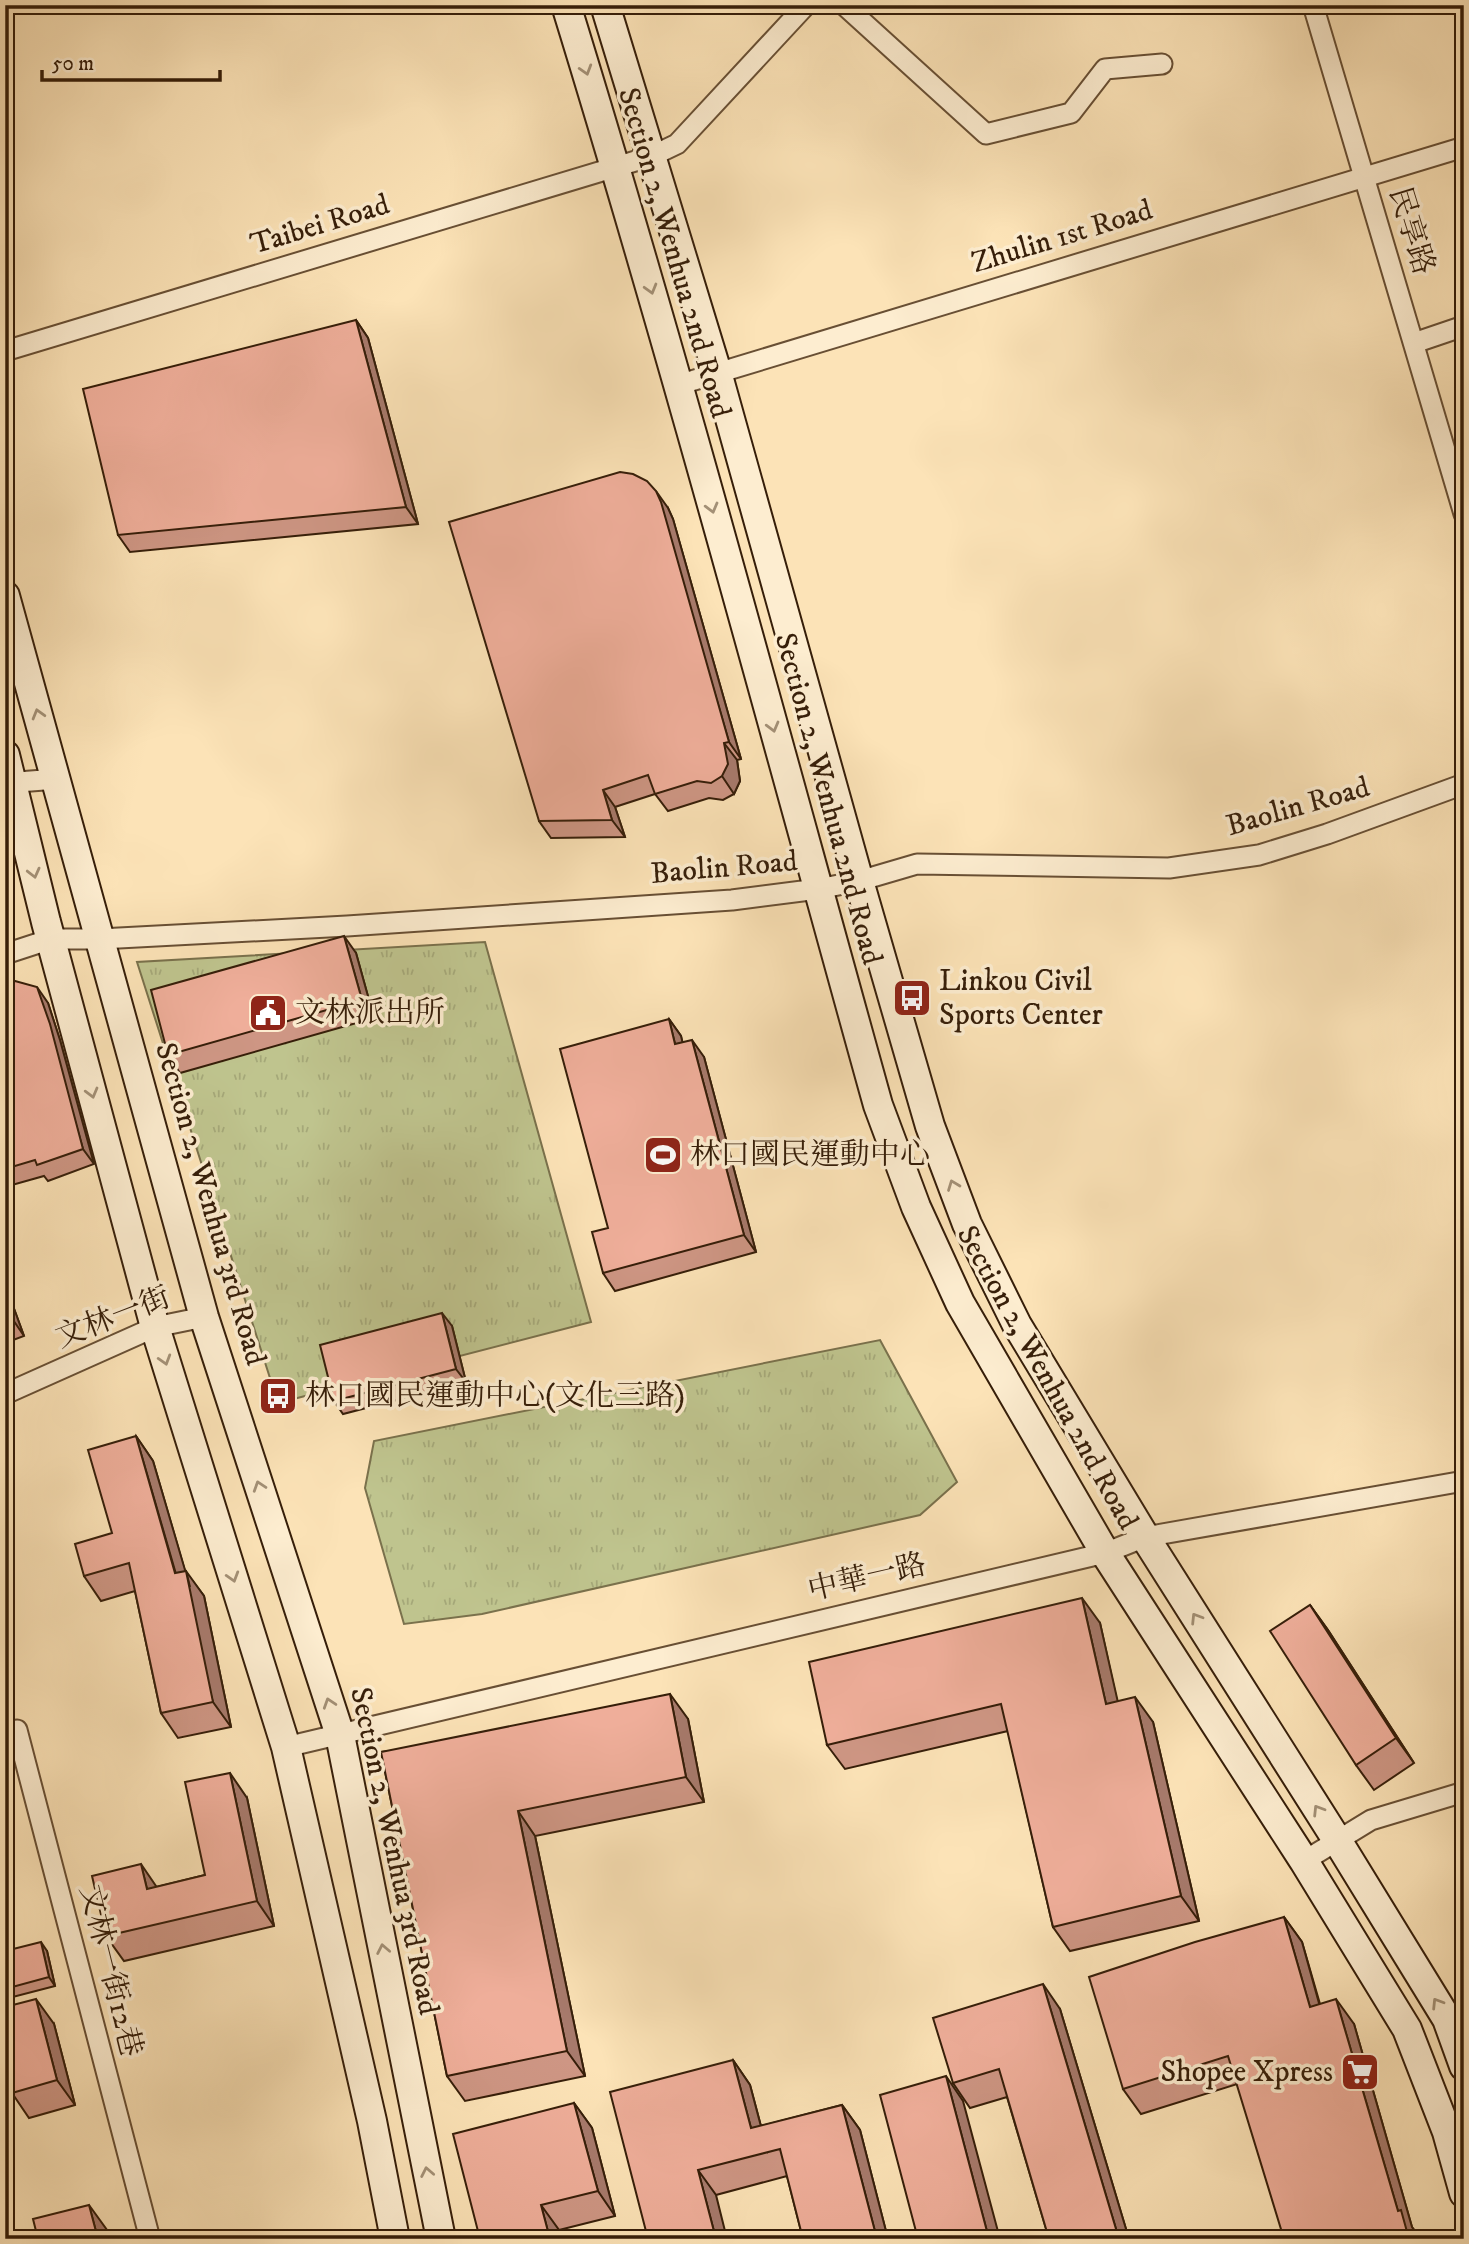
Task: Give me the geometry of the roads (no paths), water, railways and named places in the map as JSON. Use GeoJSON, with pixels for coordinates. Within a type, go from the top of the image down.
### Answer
{"type":"FeatureCollection","features":[{"type":"Feature","properties":{"kind":"street","name":"Section 2, Wenhua 2nd Road"},"geometry":{"type":"LineString","coordinates":[[566,5],[616,167],[678,385],[878,1105],[916,1207],[960,1303],[1105,1553],[1304,1861],[1407,2029],[1447,2132],[1464,2193]]}},
{"type":"Feature","properties":{"kind":"street","name":"Section 2, Wenhua 2nd Road"},"geometry":{"type":"LineString","coordinates":[[605,5],[717,372],[930,1126],[967,1224],[1017,1325],[1144,1537],[1337,1840],[1447,2019],[1464,2066]]}},
{"type":"Feature","properties":{"kind":"street","name":"Taibei Road"},"geometry":{"type":"LineString","coordinates":[[5,351],[652,156],[677,144],[806,5]]}},
{"type":"Feature","properties":{"kind":"street"},"geometry":{"type":"LineString","coordinates":[[844,5],[986,134],[1071,113],[1105,69],[1162,64]]}},
{"type":"Feature","properties":{"kind":"street","name":"民享路"},"geometry":{"type":"LineString","coordinates":[[1313,5],[1464,514]]}},
{"type":"Feature","properties":{"kind":"street","name":"Zhulin 1st Road"},"geometry":{"type":"LineString","coordinates":[[678,385],[1464,147]]}},
{"type":"Feature","properties":{"kind":"street"},"geometry":{"type":"LineString","coordinates":[[1414,343],[1464,326]]}},
{"type":"Feature","properties":{"kind":"street","name":"Section 2, Wenhua 3rd Road"},"geometry":{"type":"LineString","coordinates":[[5,596],[204,1317],[340,1735],[441,2239]]}},
{"type":"Feature","properties":{"kind":"street"},"geometry":{"type":"LineString","coordinates":[[5,755],[9,783],[155,1327],[286,1747],[369,2108],[395,2239]]}},
{"type":"Feature","properties":{"kind":"street"},"geometry":{"type":"LineString","coordinates":[[9,783],[57,779]]}},
{"type":"Feature","properties":{"kind":"street","name":"Baolin Road"},"geometry":{"type":"LineString","coordinates":[[5,954],[51,939],[100,939],[347,926],[732,900],[818,889],[859,881],[917,864],[1170,869],[1259,855],[1327,834],[1464,784]]}},
{"type":"Feature","properties":{"kind":"street","name":"文林一街"},"geometry":{"type":"LineString","coordinates":[[5,1394],[155,1327],[204,1317]]}},
{"type":"Feature","properties":{"kind":"street","name":"中華一路"},"geometry":{"type":"LineString","coordinates":[[286,1747],[1105,1553],[1144,1537],[1464,1481]]}},
{"type":"Feature","properties":{"kind":"street","name":"文林一街12巷"},"geometry":{"type":"LineString","coordinates":[[5,1733],[17,1730],[150,2239]]}},
{"type":"Feature","properties":{"kind":"street"},"geometry":{"type":"LineString","coordinates":[[1304,1861],[1370,1820],[1464,1792]]}},
{"type":"Feature","properties":{"kind":"place","name":"Linkou Civil Sports Center"},"geometry":{"type":"Point","coordinates":[912,998]}},
{"type":"Feature","properties":{"kind":"place","name":"文林派出所"},"geometry":{"type":"Point","coordinates":[268,1013]}},
{"type":"Feature","properties":{"kind":"place","name":"林口國民運動中心"},"geometry":{"type":"Point","coordinates":[663,1155]}},
{"type":"Feature","properties":{"kind":"place","name":"林口國民運動中心(文化三路)"},"geometry":{"type":"Point","coordinates":[278,1396]}},
{"type":"Feature","properties":{"kind":"place","name":"Shopee Xpress"},"geometry":{"type":"Point","coordinates":[1360,2072]}}]}
